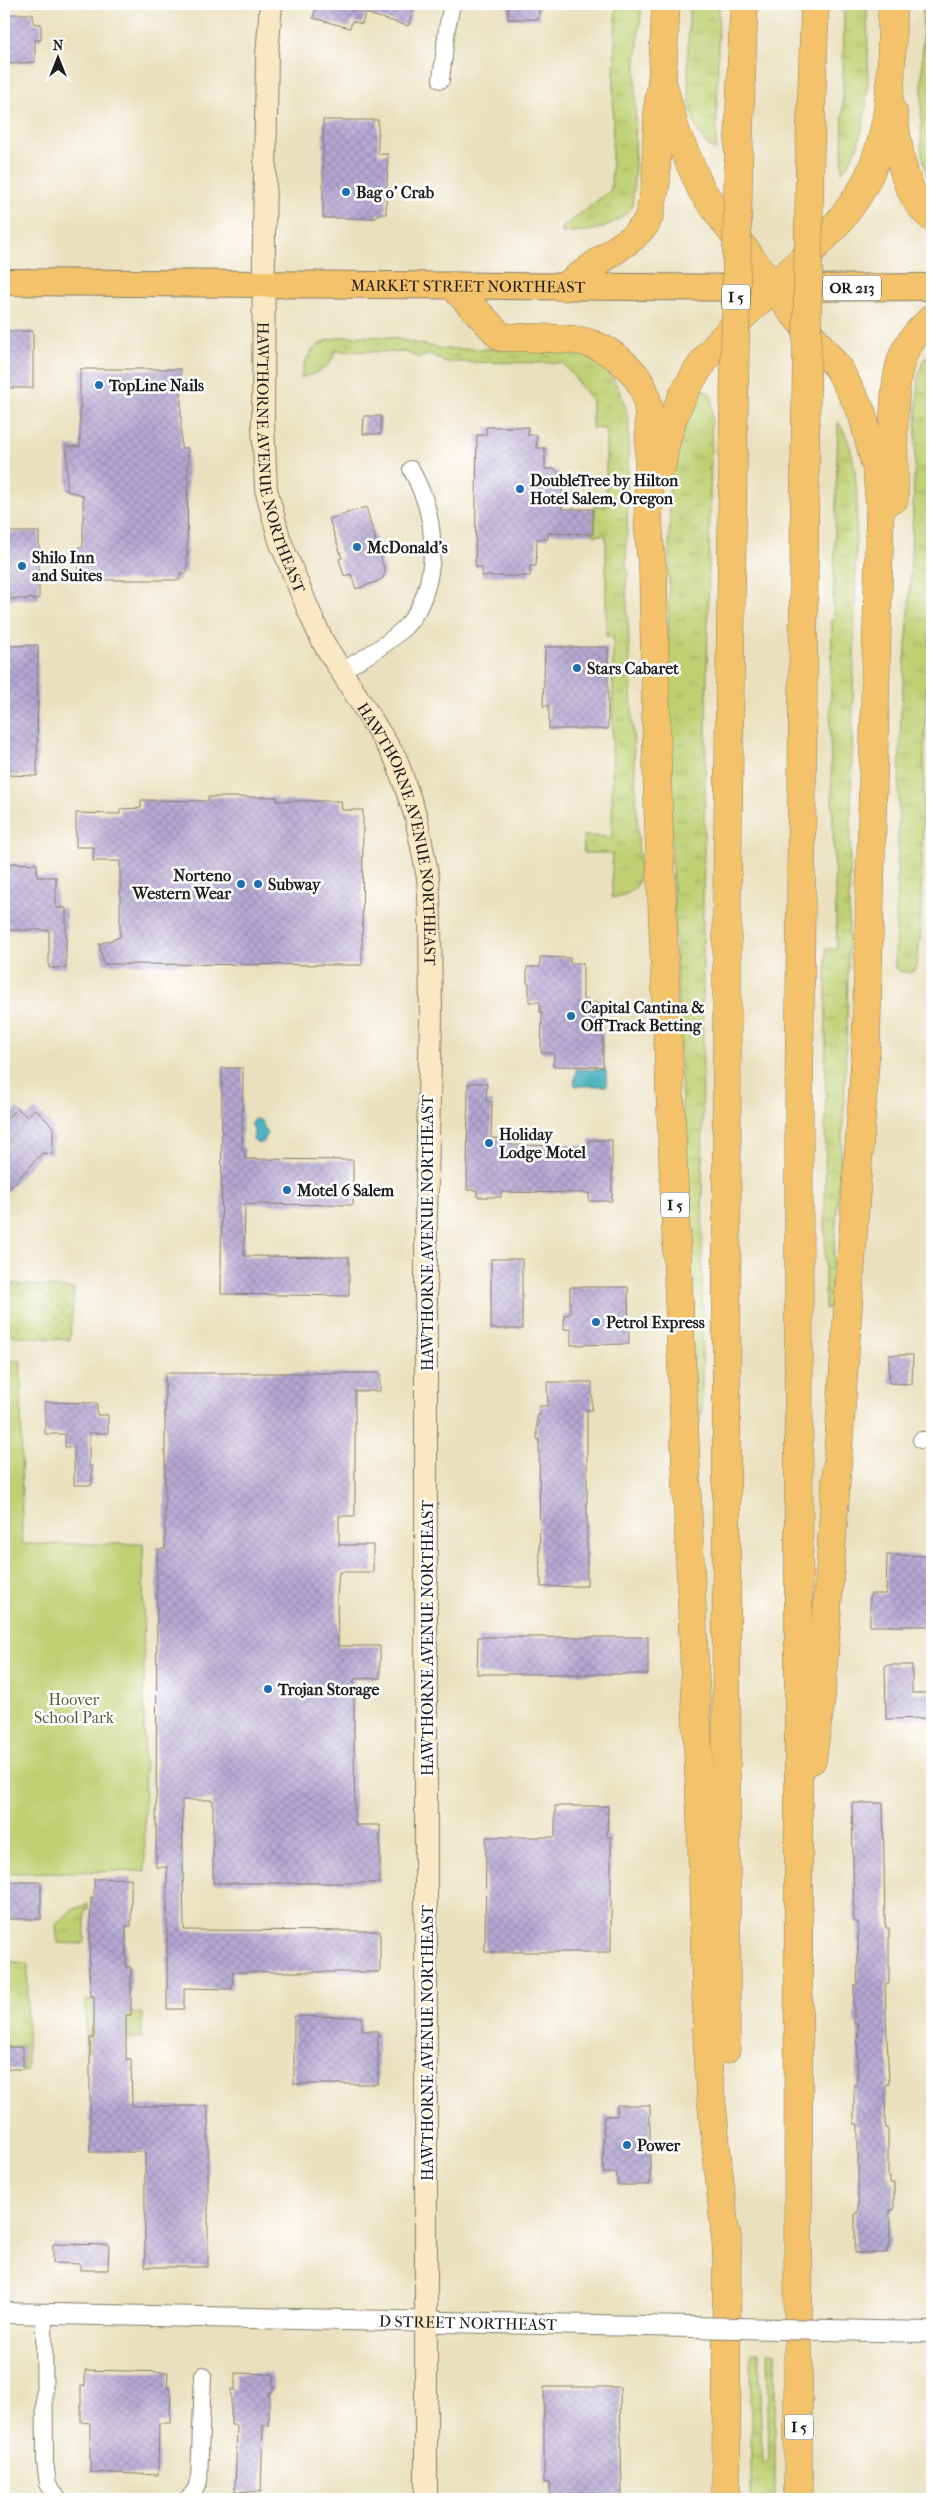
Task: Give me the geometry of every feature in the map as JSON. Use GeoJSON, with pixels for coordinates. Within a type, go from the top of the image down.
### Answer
{"type":"FeatureCollection","features":[{"type":"Feature","properties":{"kind":"highway"},"geometry":{"type":"LineString","coordinates":[[564,287],[632,238],[645,225],[650,214],[656,183],[658,106],[662,81],[666,4]]}},
{"type":"Feature","properties":{"kind":"highway","name":"I 5"},"geometry":{"type":"LineString","coordinates":[[726,2499],[727,920],[739,136],[744,4]]}},
{"type":"Feature","properties":{"kind":"highway","name":"I 5"},"geometry":{"type":"LineString","coordinates":[[798,2499],[799,1102],[805,465],[814,4]]}},
{"type":"Feature","properties":{"kind":"highway","name":"I 5"},"geometry":{"type":"LineString","coordinates":[[653,571],[659,536],[662,465],[667,433],[676,408],[693,375],[717,344],[836,228],[863,188],[884,135],[890,91],[892,4]]}},
{"type":"Feature","properties":{"kind":"highway"},"geometry":{"type":"LineString","coordinates":[[662,81],[679,139],[702,192],[773,288],[826,351],[862,412],[877,471],[880,507],[869,974],[862,1122],[821,1699],[798,1849]]}},
{"type":"Feature","properties":{"kind":"highway","name":"I 5"},"geometry":{"type":"LineString","coordinates":[[890,91],[903,170],[919,204],[932,218]]}},
{"type":"Feature","properties":{"kind":"highway","name":"I 5"},"geometry":{"type":"LineString","coordinates":[[453,286],[501,337],[582,342],[604,349],[620,361],[636,378],[646,395],[649,419],[647,539],[653,571],[658,807],[701,1826],[708,2067],[727,2252]]}},
{"type":"Feature","properties":{"kind":"highway"},"geometry":{"type":"LineString","coordinates":[[878,589],[894,518],[895,428],[899,368],[906,348],[932,318]]}},
{"type":"Feature","properties":{"kind":"main road","name":"HAWTHORNE AVENUE NORTHEAST"},"geometry":{"type":"LineString","coordinates":[[271,4],[267,56],[263,282],[263,450],[270,509],[296,583],[323,642],[396,759],[416,817],[428,878],[431,1019],[426,1218],[426,2499]]}},
{"type":"Feature","properties":{"kind":"main road","name":"MARKET STREET NORTHEAST"},"geometry":{"type":"LineString","coordinates":[[4,282],[263,282],[564,287],[932,287]]}},
{"type":"Feature","properties":{"kind":"street"},"geometry":{"type":"LineString","coordinates":[[441,80],[446,28],[452,4]]}},
{"type":"Feature","properties":{"kind":"street"},"geometry":{"type":"LineString","coordinates":[[342,670],[371,654],[406,626],[424,596],[429,578],[432,552],[431,530],[429,512],[412,469]]}},
{"type":"Feature","properties":{"kind":"street","name":"D STREET NORTHEAST"},"geometry":{"type":"LineString","coordinates":[[4,2313],[932,2332]]}},
{"type":"Feature","properties":{"kind":"street"},"geometry":{"type":"LineString","coordinates":[[44,2314],[45,2462],[48,2484],[59,2499]]}},
{"type":"Feature","properties":{"kind":"street"},"geometry":{"type":"LineString","coordinates":[[187,2499],[194,2492],[199,2481],[203,2375]]}},
{"type":"Feature","properties":{"kind":"green space"},"geometry":{"type":"Polygon","coordinates":[[[616,4],[642,4],[636,61],[635,166],[632,208],[616,221],[600,228],[562,233],[562,228],[611,190],[616,4]]]}},
{"type":"Feature","properties":{"kind":"green space"},"geometry":{"type":"Polygon","coordinates":[[[690,4],[719,4],[716,150],[704,141],[696,126],[691,107],[688,84],[690,4]]]}},
{"type":"Feature","properties":{"kind":"green space"},"geometry":{"type":"Polygon","coordinates":[[[844,4],[867,4],[868,68],[865,115],[860,137],[853,156],[842,172],[844,4]]]}},
{"type":"Feature","properties":{"kind":"green space"},"geometry":{"type":"Polygon","coordinates":[[[923,4],[932,4],[932,183],[927,175],[921,149],[923,4]]]}},
{"type":"Feature","properties":{"kind":"green space"},"geometry":{"type":"Polygon","coordinates":[[[346,337],[389,337],[443,349],[562,349],[579,353],[596,360],[603,366],[614,380],[622,397],[629,423],[626,566],[628,572],[626,584],[640,878],[636,887],[626,894],[612,898],[612,853],[584,853],[583,836],[612,837],[613,636],[606,636],[606,535],[594,535],[594,506],[606,506],[606,429],[592,428],[592,401],[563,363],[444,362],[430,354],[419,358],[405,352],[334,351],[333,357],[327,366],[301,378],[305,362],[312,350],[322,343],[346,337]]]}},
{"type":"Feature","properties":{"kind":"green space"},"geometry":{"type":"Polygon","coordinates":[[[932,353],[932,608],[926,692],[920,939],[916,969],[910,973],[899,971],[895,968],[901,709],[909,612],[918,378],[923,360],[932,353]]]}},
{"type":"Feature","properties":{"kind":"green space"},"geometry":{"type":"Polygon","coordinates":[[[697,385],[712,395],[703,896],[702,1414],[695,1414],[670,814],[668,677],[670,470],[697,385]]]}},
{"type":"Feature","properties":{"kind":"green space"},"geometry":{"type":"Polygon","coordinates":[[[838,422],[850,447],[857,493],[844,1113],[830,1307],[825,1309],[826,949],[837,949],[830,735],[832,621],[835,617],[833,612],[838,422]]]}},
{"type":"Feature","properties":{"kind":"green space"},"geometry":{"type":"Polygon","coordinates":[[[4,1283],[74,1289],[70,1340],[4,1335],[4,1283]]]}},
{"type":"Feature","properties":{"kind":"green space","name":"Hoover School Park"},"geometry":{"type":"Polygon","coordinates":[[[4,1361],[21,1361],[22,1544],[143,1544],[145,1871],[4,1873],[4,1361]]]}},
{"type":"Feature","properties":{"kind":"green space"},"geometry":{"type":"Polygon","coordinates":[[[88,1904],[88,1909],[85,1909],[85,1940],[83,1944],[58,1943],[56,1925],[72,1910],[88,1904]]]}},
{"type":"Feature","properties":{"kind":"green space"},"geometry":{"type":"Polygon","coordinates":[[[4,1961],[28,1963],[27,2071],[23,2072],[23,2047],[4,2047],[4,1961]]]}},
{"type":"Feature","properties":{"kind":"green space"},"geometry":{"type":"Polygon","coordinates":[[[86,2000],[142,2013],[142,2038],[90,2038],[90,2051],[86,2052],[86,2000]]]}},
{"type":"Feature","properties":{"kind":"green space"},"geometry":{"type":"Polygon","coordinates":[[[751,2352],[759,2352],[762,2464],[769,2460],[767,2352],[775,2353],[775,2499],[751,2499],[751,2352]]]}},
{"type":"Feature","properties":{"kind":"water"},"geometry":{"type":"Polygon","coordinates":[[[576,1069],[606,1070],[607,1086],[576,1086],[574,1084],[576,1069]]]}},
{"type":"Feature","properties":{"kind":"water"},"geometry":{"type":"Polygon","coordinates":[[[254,1119],[261,1120],[267,1133],[264,1142],[258,1144],[253,1139],[254,1130],[251,1123],[254,1119]]]}},
{"type":"Feature","properties":{"kind":"building"},"geometry":{"type":"Polygon","coordinates":[[[317,4],[415,4],[408,26],[365,13],[362,24],[352,21],[350,28],[313,18],[317,4]]]}},
{"type":"Feature","properties":{"kind":"building"},"geometry":{"type":"Polygon","coordinates":[[[508,4],[539,4],[539,19],[508,19],[508,4]]]}},
{"type":"Feature","properties":{"kind":"building"},"geometry":{"type":"Polygon","coordinates":[[[4,14],[33,14],[33,23],[41,24],[41,40],[35,40],[35,62],[4,64],[4,14]]]}},
{"type":"Feature","properties":{"kind":"building"},"geometry":{"type":"Polygon","coordinates":[[[323,120],[378,120],[378,154],[388,154],[386,214],[377,214],[377,218],[323,218],[323,120]]]}},
{"type":"Feature","properties":{"kind":"building"},"geometry":{"type":"Polygon","coordinates":[[[4,331],[33,331],[33,388],[4,388],[4,331]]]}},
{"type":"Feature","properties":{"kind":"building"},"geometry":{"type":"Polygon","coordinates":[[[80,369],[181,369],[181,448],[188,448],[187,573],[180,573],[180,580],[78,580],[78,547],[83,547],[83,495],[67,491],[67,446],[80,447],[80,369]]]}},
{"type":"Feature","properties":{"kind":"building"},"geometry":{"type":"Polygon","coordinates":[[[364,416],[381,416],[381,434],[363,434],[364,416]]]}},
{"type":"Feature","properties":{"kind":"building","name":"DoubleTree by Hilton Hotel Salem, Oregon"},"geometry":{"type":"Polygon","coordinates":[[[486,427],[528,427],[528,435],[537,435],[536,448],[545,448],[545,469],[555,469],[562,476],[562,509],[593,509],[593,534],[548,533],[548,539],[537,539],[536,566],[530,566],[530,576],[482,576],[482,567],[476,567],[475,564],[477,435],[486,435],[486,427]]]}},
{"type":"Feature","properties":{"kind":"building","name":"McDonald's"},"geometry":{"type":"Polygon","coordinates":[[[366,507],[385,572],[383,578],[356,589],[351,574],[344,576],[339,559],[342,558],[329,519],[366,507]]]}},
{"type":"Feature","properties":{"kind":"building","name":"Shilo Inn and Suites"},"geometry":{"type":"Polygon","coordinates":[[[4,532],[39,532],[39,599],[4,599],[4,532]]]}},
{"type":"Feature","properties":{"kind":"building"},"geometry":{"type":"Polygon","coordinates":[[[38,645],[37,776],[6,775],[4,742],[7,742],[7,713],[4,713],[4,668],[8,668],[7,646],[38,645]]]}},
{"type":"Feature","properties":{"kind":"building","name":"Stars Cabaret"},"geometry":{"type":"Polygon","coordinates":[[[545,647],[608,647],[608,729],[549,729],[549,706],[543,706],[545,647]]]}},
{"type":"Feature","properties":{"kind":"building"},"geometry":{"type":"Polygon","coordinates":[[[208,797],[277,797],[277,801],[341,801],[342,810],[363,810],[362,965],[104,964],[99,944],[120,937],[120,861],[93,861],[94,847],[76,847],[76,813],[120,814],[120,809],[141,808],[141,800],[208,801],[208,797]]]}},
{"type":"Feature","properties":{"kind":"building"},"geometry":{"type":"Polygon","coordinates":[[[7,863],[37,864],[37,877],[56,877],[56,908],[66,908],[66,968],[49,968],[49,930],[7,930],[4,886],[7,886],[7,863]]]}},
{"type":"Feature","properties":{"kind":"building","name":"Capital Cantina & Off Track Betting"},"geometry":{"type":"Polygon","coordinates":[[[540,957],[570,958],[570,963],[583,963],[583,1000],[589,1000],[589,1003],[599,1003],[599,1019],[602,1019],[601,1031],[603,1031],[603,1067],[553,1066],[554,1053],[541,1053],[542,1012],[540,1012],[540,1002],[529,1002],[529,983],[527,983],[527,967],[540,967],[540,957]]]}},
{"type":"Feature","properties":{"kind":"building","name":"Motel 6 Salem"},"geometry":{"type":"Polygon","coordinates":[[[222,1068],[243,1068],[242,1148],[245,1148],[245,1159],[353,1160],[353,1205],[245,1204],[244,1256],[349,1257],[349,1296],[221,1294],[222,1068]]]}},
{"type":"Feature","properties":{"kind":"building","name":"Holiday Lodge Motel"},"geometry":{"type":"Polygon","coordinates":[[[468,1083],[487,1083],[486,1101],[492,1101],[491,1138],[511,1139],[511,1145],[589,1146],[589,1140],[612,1140],[612,1201],[589,1201],[589,1193],[501,1192],[501,1197],[477,1197],[477,1190],[467,1190],[468,1083]]]}},
{"type":"Feature","properties":{"kind":"building"},"geometry":{"type":"Polygon","coordinates":[[[17,1108],[27,1117],[35,1109],[53,1127],[53,1154],[42,1153],[4,1195],[4,1121],[17,1108]]]}},
{"type":"Feature","properties":{"kind":"building"},"geometry":{"type":"Polygon","coordinates":[[[491,1259],[522,1259],[522,1329],[491,1329],[491,1259]]]}},
{"type":"Feature","properties":{"kind":"building","name":"Petrol Express"},"geometry":{"type":"Polygon","coordinates":[[[570,1287],[628,1287],[629,1344],[571,1345],[571,1329],[564,1329],[564,1315],[570,1314],[570,1287]]]}},
{"type":"Feature","properties":{"kind":"building"},"geometry":{"type":"Polygon","coordinates":[[[889,1355],[913,1355],[912,1384],[889,1383],[889,1355]]]}},
{"type":"Feature","properties":{"kind":"building","name":"Trojan Storage"},"geometry":{"type":"Polygon","coordinates":[[[165,1373],[380,1373],[380,1391],[355,1391],[355,1516],[339,1516],[339,1545],[373,1545],[373,1572],[339,1572],[337,1596],[338,1646],[380,1646],[380,1678],[354,1679],[354,1745],[355,1825],[380,1825],[380,1883],[213,1883],[213,1800],[182,1800],[184,1930],[380,1931],[380,1972],[233,1972],[232,1989],[184,1988],[184,2009],[167,2009],[167,1867],[156,1867],[157,1549],[165,1549],[165,1373]]]}},
{"type":"Feature","properties":{"kind":"building"},"geometry":{"type":"Polygon","coordinates":[[[547,1382],[592,1382],[592,1410],[587,1410],[587,1586],[541,1587],[537,1415],[540,1415],[539,1406],[548,1406],[547,1382]]]}},
{"type":"Feature","properties":{"kind":"building"},"geometry":{"type":"Polygon","coordinates":[[[45,1402],[97,1403],[97,1415],[108,1415],[108,1433],[89,1433],[89,1466],[92,1466],[92,1485],[74,1485],[74,1447],[65,1447],[65,1434],[45,1434],[45,1402]]]}},
{"type":"Feature","properties":{"kind":"building"},"geometry":{"type":"Polygon","coordinates":[[[887,1555],[932,1556],[932,1626],[870,1626],[870,1594],[886,1594],[887,1555]]]}},
{"type":"Feature","properties":{"kind":"building"},"geometry":{"type":"Polygon","coordinates":[[[478,1637],[648,1637],[648,1674],[477,1674],[478,1637]]]}},
{"type":"Feature","properties":{"kind":"building"},"geometry":{"type":"Polygon","coordinates":[[[885,1665],[912,1665],[912,1693],[932,1693],[932,1718],[886,1719],[885,1665]]]}},
{"type":"Feature","properties":{"kind":"building"},"geometry":{"type":"Polygon","coordinates":[[[852,1803],[883,1803],[885,1923],[886,1928],[889,1928],[889,1983],[886,1983],[885,1988],[889,2084],[886,2084],[885,2123],[886,2128],[888,2128],[888,2177],[890,2177],[890,2183],[894,2183],[894,2210],[890,2210],[890,2247],[887,2247],[887,2253],[855,2253],[855,2213],[858,2213],[858,2124],[854,2124],[854,2085],[857,2085],[858,2024],[854,2024],[854,1985],[857,1985],[858,1922],[854,1922],[852,1803]]]}},
{"type":"Feature","properties":{"kind":"building"},"geometry":{"type":"Polygon","coordinates":[[[555,1806],[608,1806],[607,1837],[611,1837],[611,1952],[485,1952],[486,1837],[555,1837],[555,1806]]]}},
{"type":"Feature","properties":{"kind":"building"},"geometry":{"type":"Polygon","coordinates":[[[131,1878],[131,1926],[126,1926],[126,1967],[131,1967],[131,2015],[126,2015],[126,2059],[131,2059],[132,2106],[208,2106],[208,2267],[145,2267],[145,2152],[90,2152],[90,2038],[94,2038],[94,1996],[91,1996],[89,1971],[91,1898],[94,1898],[94,1879],[131,1878]]]}},
{"type":"Feature","properties":{"kind":"building"},"geometry":{"type":"Polygon","coordinates":[[[4,1882],[41,1882],[41,1919],[4,1919],[4,1882]]]}},
{"type":"Feature","properties":{"kind":"building"},"geometry":{"type":"Polygon","coordinates":[[[294,2016],[362,2017],[362,2031],[378,2031],[378,2084],[294,2084],[294,2016]]]}},
{"type":"Feature","properties":{"kind":"building"},"geometry":{"type":"Polygon","coordinates":[[[4,2047],[23,2047],[23,2069],[4,2069],[4,2047]]]}},
{"type":"Feature","properties":{"kind":"building","name":"Power"},"geometry":{"type":"Polygon","coordinates":[[[617,2105],[650,2105],[650,2185],[617,2185],[617,2173],[603,2173],[604,2116],[617,2116],[617,2105]]]}},
{"type":"Feature","properties":{"kind":"building"},"geometry":{"type":"Polygon","coordinates":[[[53,2244],[109,2245],[108,2270],[80,2270],[80,2264],[53,2263],[53,2244]]]}},
{"type":"Feature","properties":{"kind":"building"},"geometry":{"type":"Polygon","coordinates":[[[85,2370],[168,2372],[167,2388],[171,2388],[170,2423],[159,2423],[158,2475],[90,2472],[90,2423],[81,2422],[81,2386],[85,2386],[85,2370]]]}},
{"type":"Feature","properties":{"kind":"building"},"geometry":{"type":"Polygon","coordinates":[[[235,2373],[273,2374],[273,2392],[269,2392],[269,2426],[263,2425],[261,2492],[235,2491],[237,2425],[231,2425],[231,2389],[235,2390],[235,2373]]]}},
{"type":"Feature","properties":{"kind":"building"},"geometry":{"type":"Polygon","coordinates":[[[544,2387],[620,2387],[622,2499],[550,2499],[550,2483],[544,2483],[544,2387]]]}},
{"type":"Feature","properties":{"kind":"place","name":"Bag o' Crab"},"geometry":{"type":"Point","coordinates":[346,192]}},
{"type":"Feature","properties":{"kind":"place","name":"TopLine Nails"},"geometry":{"type":"Point","coordinates":[99,385]}},
{"type":"Feature","properties":{"kind":"place","name":"DoubleTree by Hilton Hotel Salem, Oregon"},"geometry":{"type":"Point","coordinates":[520,489]}},
{"type":"Feature","properties":{"kind":"place","name":"McDonald's"},"geometry":{"type":"Point","coordinates":[357,547]}},
{"type":"Feature","properties":{"kind":"place","name":"Shilo Inn and Suites"},"geometry":{"type":"Point","coordinates":[22,566]}},
{"type":"Feature","properties":{"kind":"place","name":"Stars Cabaret"},"geometry":{"type":"Point","coordinates":[577,668]}},
{"type":"Feature","properties":{"kind":"place","name":"Norteno Western Wear"},"geometry":{"type":"Point","coordinates":[241,884]}},
{"type":"Feature","properties":{"kind":"place","name":"Subway"},"geometry":{"type":"Point","coordinates":[258,884]}},
{"type":"Feature","properties":{"kind":"place","name":"Capital Cantina & Off Track Betting"},"geometry":{"type":"Point","coordinates":[571,1016]}},
{"type":"Feature","properties":{"kind":"place","name":"Holiday Lodge Motel"},"geometry":{"type":"Point","coordinates":[489,1143]}},
{"type":"Feature","properties":{"kind":"place","name":"Motel 6 Salem"},"geometry":{"type":"Point","coordinates":[287,1190]}},
{"type":"Feature","properties":{"kind":"place","name":"Petrol Express"},"geometry":{"type":"Point","coordinates":[596,1322]}},
{"type":"Feature","properties":{"kind":"place","name":"Trojan Storage"},"geometry":{"type":"Point","coordinates":[268,1689]}},
{"type":"Feature","properties":{"kind":"place","name":"Power"},"geometry":{"type":"Point","coordinates":[627,2145]}}]}
